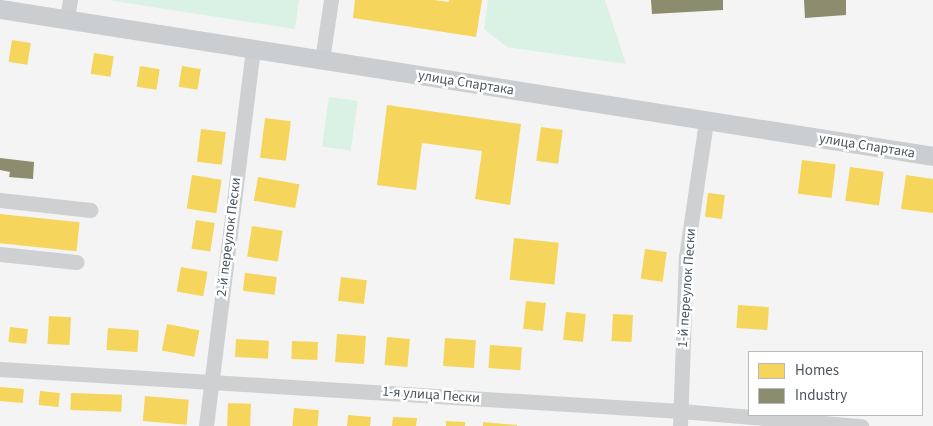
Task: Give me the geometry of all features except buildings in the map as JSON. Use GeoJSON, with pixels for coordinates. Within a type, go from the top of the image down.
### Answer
{"type":"FeatureCollection","features":[{"type":"Feature","properties":{"kind":"main road","name":"улица Спартака"},"geometry":{"type":"LineString","coordinates":[[0,9],[933,156]]}},
{"type":"Feature","properties":{"kind":"street"},"geometry":{"type":"LineString","coordinates":[[67,19],[70,0]]}},
{"type":"Feature","properties":{"kind":"street"},"geometry":{"type":"LineString","coordinates":[[322,60],[331,0]]}},
{"type":"Feature","properties":{"kind":"street","name":"2-й переулок Пески"},"geometry":{"type":"LineString","coordinates":[[206,426],[252,49]]}},
{"type":"Feature","properties":{"kind":"street","name":"1-й переулок Пески"},"geometry":{"type":"LineString","coordinates":[[680,419],[686,257],[706,121]]}},
{"type":"Feature","properties":{"kind":"street"},"geometry":{"type":"LineString","coordinates":[[0,200],[90,210]]}},
{"type":"Feature","properties":{"kind":"street"},"geometry":{"type":"LineString","coordinates":[[0,254],[77,262]]}},
{"type":"Feature","properties":{"kind":"street","name":"1-я улица Пески"},"geometry":{"type":"LineString","coordinates":[[0,369],[211,382],[680,419],[861,426]]}},
{"type":"Feature","properties":{"kind":"green space"},"geometry":{"type":"Polygon","coordinates":[[[108,0],[299,0],[295,29],[108,0]]]}},
{"type":"Feature","properties":{"kind":"green space"},"geometry":{"type":"Polygon","coordinates":[[[488,0],[605,0],[626,64],[507,47],[484,29],[488,0]]]}},
{"type":"Feature","properties":{"kind":"green space"},"geometry":{"type":"Polygon","coordinates":[[[329,97],[358,101],[351,151],[322,147],[329,97]]]}}]}
